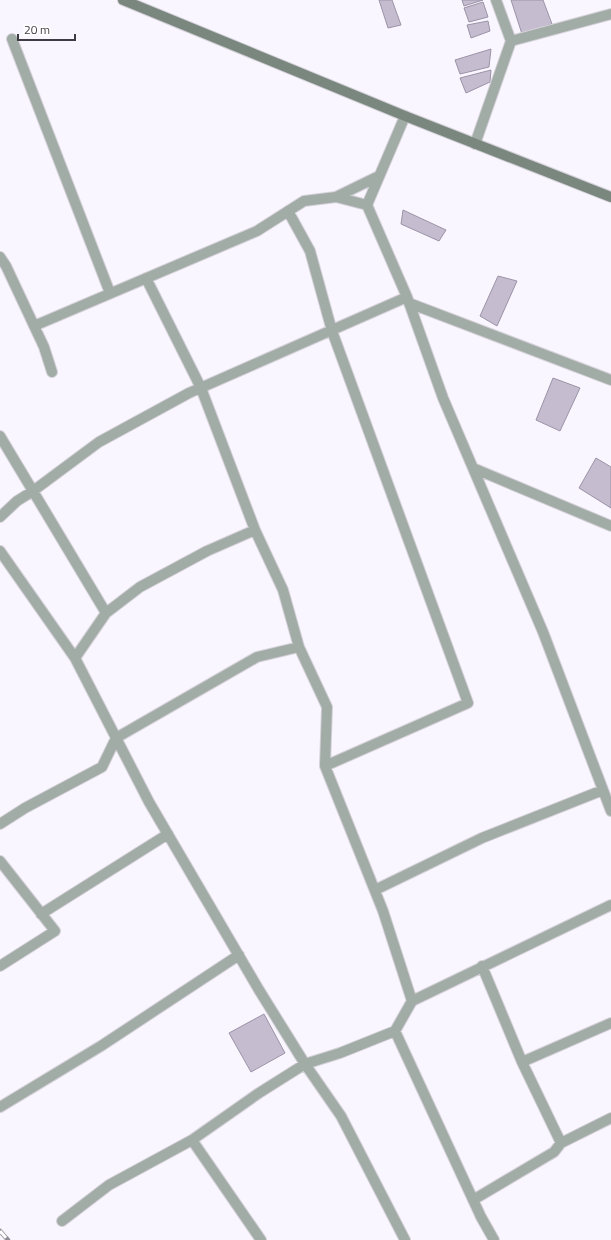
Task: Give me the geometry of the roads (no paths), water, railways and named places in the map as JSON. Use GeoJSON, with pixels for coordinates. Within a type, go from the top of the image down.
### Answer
{"type":"FeatureCollection","features":[{"type":"Feature","properties":{"kind":"main road"},"geometry":{"type":"LineString","coordinates":[[123,0],[405,116],[611,197]]}},
{"type":"Feature","properties":{"kind":"street"},"geometry":{"type":"LineString","coordinates":[[475,144],[511,41],[496,0]]}},
{"type":"Feature","properties":{"kind":"street"},"geometry":{"type":"LineString","coordinates":[[511,41],[611,14]]}},
{"type":"Feature","properties":{"kind":"street"},"geometry":{"type":"LineString","coordinates":[[12,39],[110,293]]}},
{"type":"Feature","properties":{"kind":"street"},"geometry":{"type":"LineString","coordinates":[[405,116],[367,205],[408,300],[443,398],[543,632],[611,811]]}},
{"type":"Feature","properties":{"kind":"street"},"geometry":{"type":"LineString","coordinates":[[34,326],[192,260],[257,231],[304,201],[336,197],[379,176]]}},
{"type":"Feature","properties":{"kind":"street"},"geometry":{"type":"LineString","coordinates":[[336,197],[367,205]]}},
{"type":"Feature","properties":{"kind":"street"},"geometry":{"type":"LineString","coordinates":[[288,211],[310,251],[332,331],[468,703],[325,766]]}},
{"type":"Feature","properties":{"kind":"street"},"geometry":{"type":"LineString","coordinates":[[0,257],[44,347],[52,372]]}},
{"type":"Feature","properties":{"kind":"street"},"geometry":{"type":"LineString","coordinates":[[146,278],[201,388],[256,530],[283,590],[299,646],[327,707],[325,766],[375,890],[412,1001]]}},
{"type":"Feature","properties":{"kind":"street"},"geometry":{"type":"LineString","coordinates":[[0,517],[17,501],[33,492],[99,442],[201,388],[332,331],[408,300],[611,380]]}},
{"type":"Feature","properties":{"kind":"street"},"geometry":{"type":"LineString","coordinates":[[0,436],[106,613]]}},
{"type":"Feature","properties":{"kind":"street"},"geometry":{"type":"LineString","coordinates":[[473,468],[611,526]]}},
{"type":"Feature","properties":{"kind":"street"},"geometry":{"type":"LineString","coordinates":[[75,658],[106,613],[140,587],[206,551],[256,530]]}},
{"type":"Feature","properties":{"kind":"street"},"geometry":{"type":"LineString","coordinates":[[0,551],[75,658],[148,802],[305,1064],[341,1116],[405,1240]]}},
{"type":"Feature","properties":{"kind":"street"},"geometry":{"type":"LineString","coordinates":[[0,824],[25,808],[102,768],[116,738],[257,657],[299,646]]}},
{"type":"Feature","properties":{"kind":"street"},"geometry":{"type":"LineString","coordinates":[[375,890],[482,838],[603,790]]}},
{"type":"Feature","properties":{"kind":"street"},"geometry":{"type":"LineString","coordinates":[[41,914],[168,834]]}},
{"type":"Feature","properties":{"kind":"street"},"geometry":{"type":"LineString","coordinates":[[0,861],[55,931],[0,966]]}},
{"type":"Feature","properties":{"kind":"street"},"geometry":{"type":"LineString","coordinates":[[62,1221],[109,1185],[192,1140],[259,1093],[305,1064],[340,1053],[395,1031],[412,1001],[611,905]]}},
{"type":"Feature","properties":{"kind":"street"},"geometry":{"type":"LineString","coordinates":[[0,1107],[101,1046],[239,955]]}},
{"type":"Feature","properties":{"kind":"street"},"geometry":{"type":"LineString","coordinates":[[482,966],[522,1062],[561,1143]]}},
{"type":"Feature","properties":{"kind":"street"},"geometry":{"type":"LineString","coordinates":[[522,1062],[611,1023]]}},
{"type":"Feature","properties":{"kind":"street"},"geometry":{"type":"LineString","coordinates":[[395,1031],[473,1200],[494,1240]]}},
{"type":"Feature","properties":{"kind":"street"},"geometry":{"type":"LineString","coordinates":[[473,1200],[554,1152],[561,1143],[611,1118]]}},
{"type":"Feature","properties":{"kind":"street"},"geometry":{"type":"LineString","coordinates":[[192,1140],[261,1240]]}},
{"type":"Feature","properties":{"kind":"railway"},"geometry":{"type":"LineString","coordinates":[[0,1231],[8,1240]]}}]}
